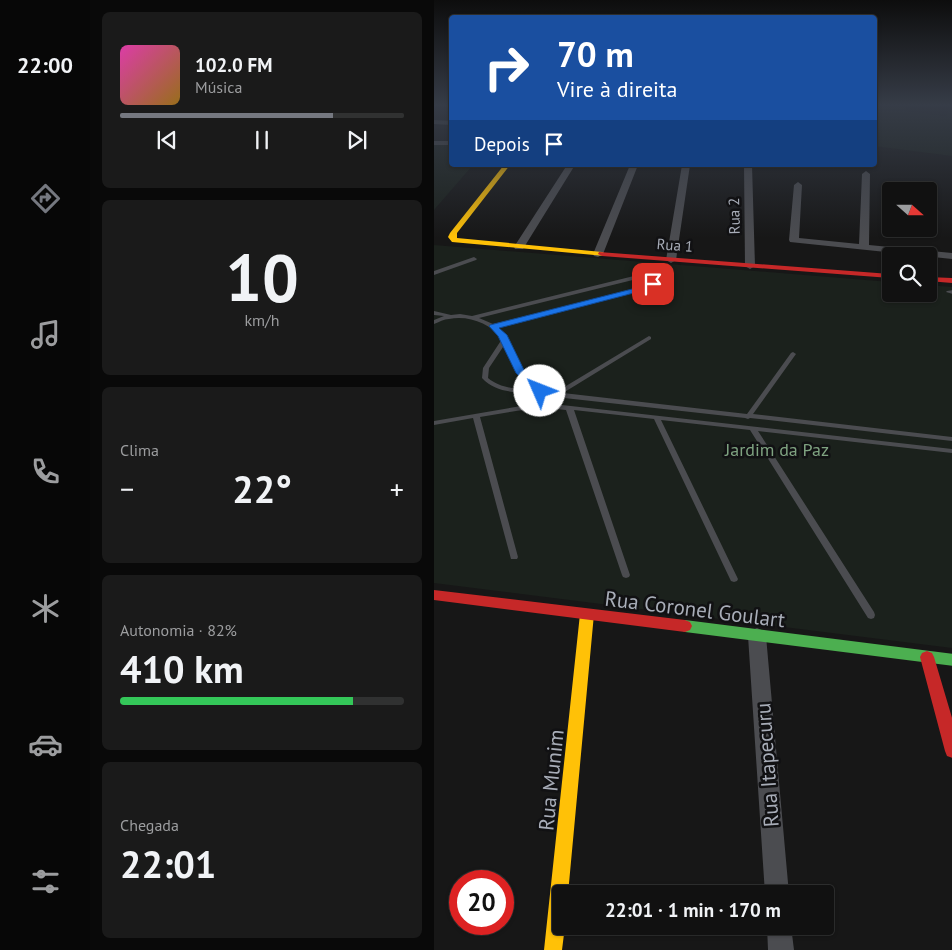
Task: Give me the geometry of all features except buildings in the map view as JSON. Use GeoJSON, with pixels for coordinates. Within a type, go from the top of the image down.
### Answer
{"type":"FeatureCollection","features":[{"type":"Feature","properties":{"kind":"main road","name":"Rua 1"},"geometry":{"type":"LineString","coordinates":[[505,167],[454,233],[453,239],[458,242],[598,254],[882,275]]}},
{"type":"Feature","properties":{"kind":"main road"},"geometry":{"type":"LineString","coordinates":[[937,283],[951,288]]}},
{"type":"Feature","properties":{"kind":"main road","name":"Rua Coronel Goulart"},"geometry":{"type":"LineString","coordinates":[[434,597],[587,614],[952,660]]}},
{"type":"Feature","properties":{"kind":"main road","name":"Rua Munim"},"geometry":{"type":"LineString","coordinates":[[553,950],[587,614]]}},
{"type":"Feature","properties":{"kind":"main road"},"geometry":{"type":"LineString","coordinates":[[927,657],[952,751]]}},
{"type":"Feature","properties":{"kind":"street"},"geometry":{"type":"LineString","coordinates":[[519,247],[570,167]]}},
{"type":"Feature","properties":{"kind":"street"},"geometry":{"type":"LineString","coordinates":[[598,254],[633,167]]}},
{"type":"Feature","properties":{"kind":"street"},"geometry":{"type":"LineString","coordinates":[[670,260],[686,167]]}},
{"type":"Feature","properties":{"kind":"street","name":"Rua 2"},"geometry":{"type":"LineString","coordinates":[[748,167],[750,266]]}},
{"type":"Feature","properties":{"kind":"street"},"geometry":{"type":"LineString","coordinates":[[864,248],[866,174]]}},
{"type":"Feature","properties":{"kind":"street"},"geometry":{"type":"LineString","coordinates":[[798,185],[794,240],[952,256]]}},
{"type":"Feature","properties":{"kind":"street","name":"Rua Itapecuru"},"geometry":{"type":"LineString","coordinates":[[757,636],[776,885]]}},
{"type":"Feature","properties":{"kind":"street"},"geometry":{"type":"LineString","coordinates":[[780,935],[781,950]]}},
{"type":"Feature","properties":{"kind":"lane"},"geometry":{"type":"LineString","coordinates":[[434,273],[474,259]]}},
{"type":"Feature","properties":{"kind":"lane"},"geometry":{"type":"LineString","coordinates":[[471,318],[642,276],[653,284],[493,326]]}},
{"type":"Feature","properties":{"kind":"lane"},"geometry":{"type":"LineString","coordinates":[[434,313],[471,318],[493,326],[505,339],[519,371],[543,393]]}},
{"type":"Feature","properties":{"kind":"lane"},"geometry":{"type":"LineString","coordinates":[[434,322],[448,316],[460,316]]}},
{"type":"Feature","properties":{"kind":"lane"},"geometry":{"type":"LineString","coordinates":[[556,395],[649,338]]}},
{"type":"Feature","properties":{"kind":"lane"},"geometry":{"type":"LineString","coordinates":[[505,339],[486,368],[485,378],[498,387],[952,439]]}},
{"type":"Feature","properties":{"kind":"lane"},"geometry":{"type":"LineString","coordinates":[[748,416],[793,354]]}},
{"type":"Feature","properties":{"kind":"lane"},"geometry":{"type":"LineString","coordinates":[[434,422],[535,406],[569,407],[952,451]]}},
{"type":"Feature","properties":{"kind":"lane"},"geometry":{"type":"LineString","coordinates":[[569,407],[626,575]]}},
{"type":"Feature","properties":{"kind":"lane"},"geometry":{"type":"LineString","coordinates":[[476,416],[514,558]]}},
{"type":"Feature","properties":{"kind":"lane"},"geometry":{"type":"LineString","coordinates":[[656,417],[734,579]]}},
{"type":"Feature","properties":{"kind":"lane"},"geometry":{"type":"LineString","coordinates":[[752,428],[871,615]]}},
{"type":"Feature","properties":{"kind":"green space"},"geometry":{"type":"Polygon","coordinates":[[[434,148],[449,148],[449,167],[471,167],[434,210],[434,148]]]}},
{"type":"Feature","properties":{"kind":"green space"},"geometry":{"type":"Polygon","coordinates":[[[892,148],[952,148],[952,156],[892,148]]]}},
{"type":"Feature","properties":{"kind":"green space","name":"Jardim da Paz"},"geometry":{"type":"Polygon","coordinates":[[[434,245],[882,281],[882,302],[937,302],[937,286],[952,287],[952,648],[434,583],[434,245]]]}},
{"type":"Feature","properties":{"kind":"traffic: fast"},"geometry":{"type":"LineString","coordinates":[[685,626],[953,660]]}},
{"type":"Feature","properties":{"kind":"traffic: slow"},"geometry":{"type":"LineString","coordinates":[[505,167],[454,233],[452,237],[455,240],[602,254]]}},
{"type":"Feature","properties":{"kind":"traffic: slow"},"geometry":{"type":"LineString","coordinates":[[553,950],[587,614]]}},
{"type":"Feature","properties":{"kind":"traffic: jam"},"geometry":{"type":"LineString","coordinates":[[602,254],[882,275]]}},
{"type":"Feature","properties":{"kind":"traffic: jam"},"geometry":{"type":"LineString","coordinates":[[937,280],[953,281]]}},
{"type":"Feature","properties":{"kind":"traffic: jam"},"geometry":{"type":"LineString","coordinates":[[434,595],[685,626]]}},
{"type":"Feature","properties":{"kind":"traffic: jam"},"geometry":{"type":"LineString","coordinates":[[927,657],[953,751]]}},
{"type":"Feature","properties":{"kind":"route"},"geometry":{"type":"LineString","coordinates":[[540,391],[519,371],[505,339],[493,326],[652,286],[653,284]]}}]}
